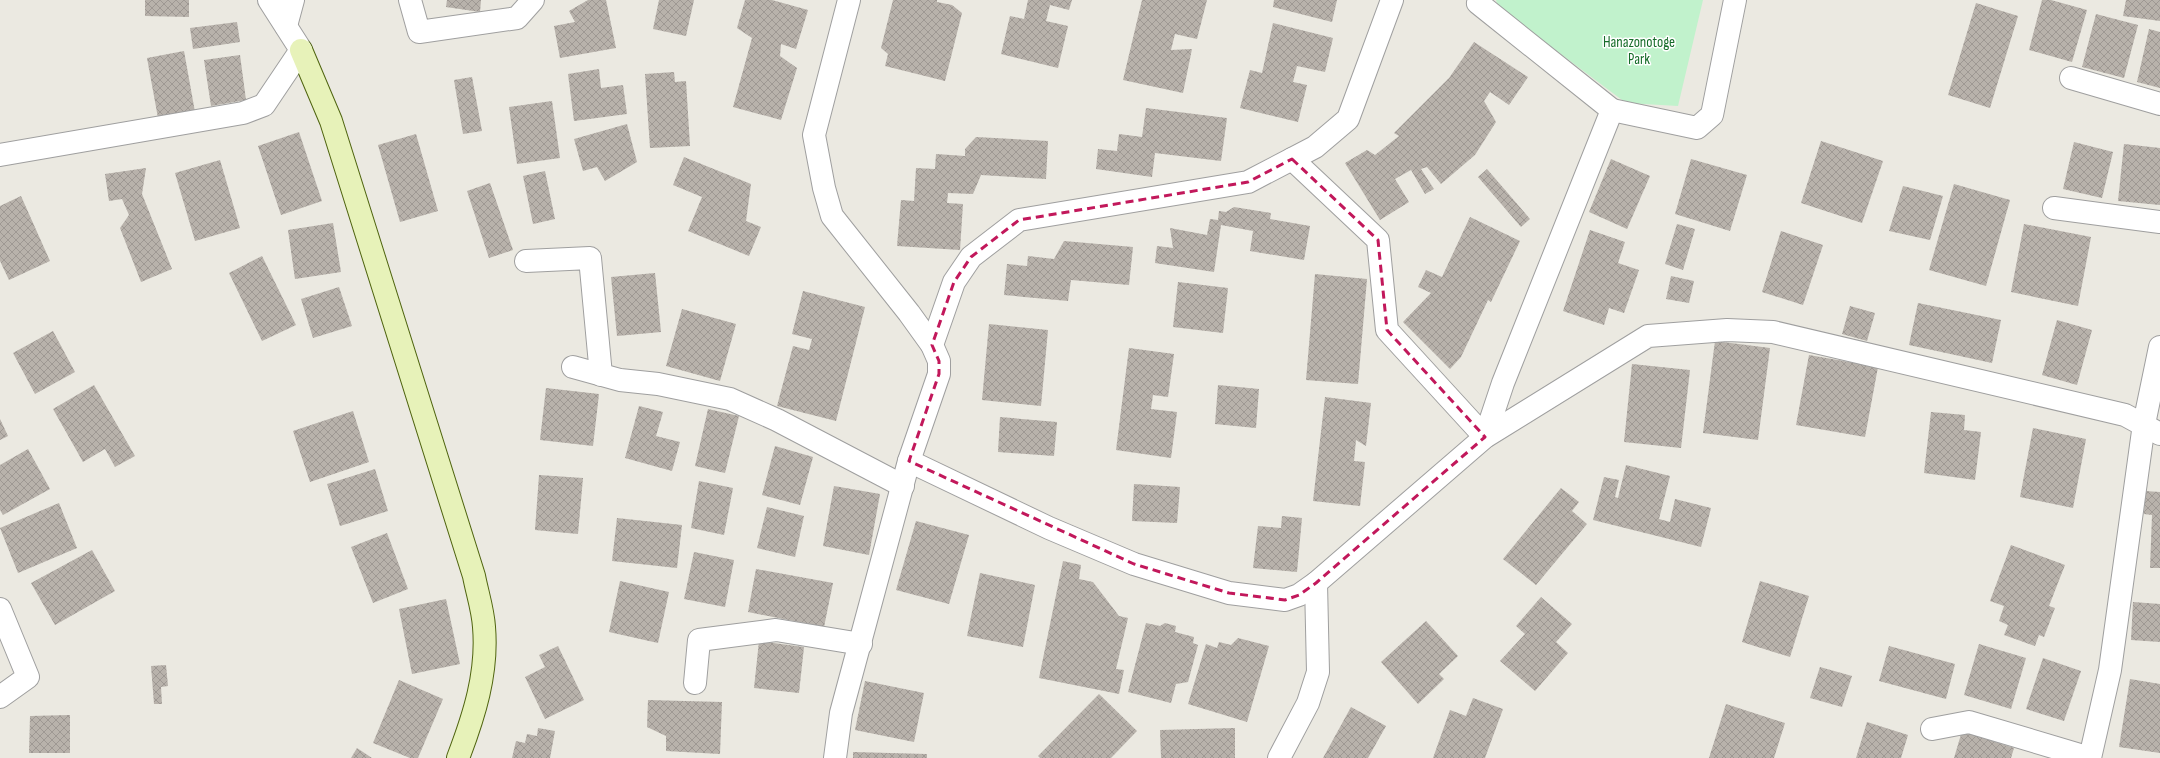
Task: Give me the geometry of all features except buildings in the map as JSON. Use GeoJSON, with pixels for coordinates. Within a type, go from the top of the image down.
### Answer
{"type":"FeatureCollection","features":[{"type":"Feature","properties":{"kind":"street"},"geometry":{"type":"LineString","coordinates":[[269,0],[301,50],[331,121],[477,590],[484,626],[484,671],[473,718],[458,758]]}},
{"type":"Feature","properties":{"kind":"street"},"geometry":{"type":"LineString","coordinates":[[286,26],[293,0]]}},
{"type":"Feature","properties":{"kind":"street"},"geometry":{"type":"LineString","coordinates":[[410,0],[419,32],[517,18],[534,0]]}},
{"type":"Feature","properties":{"kind":"street"},"geometry":{"type":"LineString","coordinates":[[835,758],[841,713],[861,644],[909,461],[939,374],[939,361],[932,345],[910,312],[832,216],[824,188],[814,135],[849,0]]}},
{"type":"Feature","properties":{"kind":"street"},"geometry":{"type":"LineString","coordinates":[[932,345],[954,282],[971,257],[1019,220],[1248,182],[1315,147],[1348,119],[1392,0]]}},
{"type":"Feature","properties":{"kind":"street"},"geometry":{"type":"LineString","coordinates":[[1479,0],[1478,3],[1612,110],[1697,128],[1712,115],[1735,0]]}},
{"type":"Feature","properties":{"kind":"street"},"geometry":{"type":"LineString","coordinates":[[0,155],[243,113],[264,105],[301,50]]}},
{"type":"Feature","properties":{"kind":"street"},"geometry":{"type":"LineString","coordinates":[[2071,78],[2160,104]]}},
{"type":"Feature","properties":{"kind":"street"},"geometry":{"type":"LineString","coordinates":[[1486,438],[1503,384],[1612,110]]}},
{"type":"Feature","properties":{"kind":"street"},"geometry":{"type":"LineString","coordinates":[[1292,159],[1378,240],[1387,330],[1486,438]]}},
{"type":"Feature","properties":{"kind":"street"},"geometry":{"type":"LineString","coordinates":[[2054,208],[2160,222]]}},
{"type":"Feature","properties":{"kind":"street"},"geometry":{"type":"LineString","coordinates":[[526,261],[590,258],[601,375]]}},
{"type":"Feature","properties":{"kind":"street"},"geometry":{"type":"LineString","coordinates":[[909,461],[1049,528],[1134,564],[1229,593],[1285,600],[1299,595],[1316,583],[1486,438],[1648,336],[1727,330],[1773,332],[2125,415],[2152,429]]}},
{"type":"Feature","properties":{"kind":"street"},"geometry":{"type":"LineString","coordinates":[[1932,729],[1969,722],[2090,758],[2110,670],[2152,429],[2160,347]]}},
{"type":"Feature","properties":{"kind":"street"},"geometry":{"type":"LineString","coordinates":[[573,367],[620,380],[658,384],[730,399],[797,430],[903,486]]}},
{"type":"Feature","properties":{"kind":"street"},"geometry":{"type":"LineString","coordinates":[[1279,758],[1308,704],[1318,672],[1316,583]]}},
{"type":"Feature","properties":{"kind":"street"},"geometry":{"type":"LineString","coordinates":[[0,609],[28,677],[0,697]]}},
{"type":"Feature","properties":{"kind":"street"},"geometry":{"type":"LineString","coordinates":[[695,683],[699,640],[776,630],[861,644]]}},
{"type":"Feature","properties":{"kind":"highlighted area"},"geometry":{"type":"Polygon","coordinates":[[[1292,159],[1378,240],[1387,330],[1485,437],[1316,583],[1299,595],[1285,600],[1229,593],[1134,564],[909,461],[939,374],[939,361],[932,345],[954,282],[971,257],[1019,220],[1248,182],[1292,159]]]}},
{"type":"Feature","properties":{"kind":"green space","name":"Hanazonotoge Park"},"geometry":{"type":"Polygon","coordinates":[[[1496,0],[1703,0],[1678,106],[1626,103],[1498,7],[1496,0]]]}}]}
